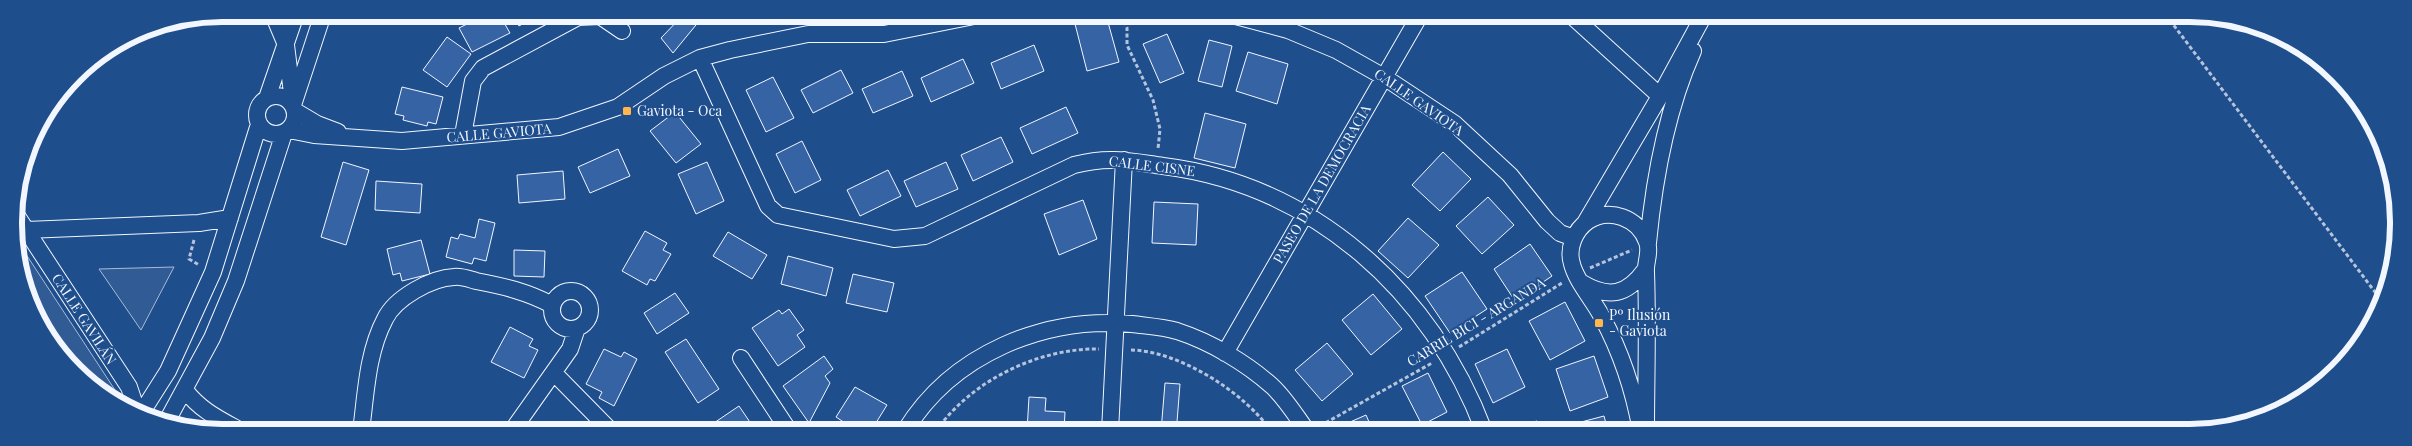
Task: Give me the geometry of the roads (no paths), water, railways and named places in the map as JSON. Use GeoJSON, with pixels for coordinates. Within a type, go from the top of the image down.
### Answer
{"type":"FeatureCollection","features":[{"type":"Feature","properties":{"kind":"street"},"geometry":{"type":"LineString","coordinates":[[169,416],[212,338],[236,281],[286,131],[295,121],[286,45],[277,22]]}},
{"type":"Feature","properties":{"kind":"street"},"geometry":{"type":"LineString","coordinates":[[145,408],[168,371],[202,301],[259,124],[258,109],[267,98],[293,22]]}},
{"type":"Feature","properties":{"kind":"street"},"geometry":{"type":"LineString","coordinates":[[294,108],[321,22]]}},
{"type":"Feature","properties":{"kind":"street"},"geometry":{"type":"LineString","coordinates":[[462,135],[473,81],[483,68],[570,22]]}},
{"type":"Feature","properties":{"kind":"street"},"geometry":{"type":"LineString","coordinates":[[609,22],[622,31]]}},
{"type":"Feature","properties":{"kind":"street","name":"CALLE GAVIOTA"},"geometry":{"type":"LineString","coordinates":[[286,131],[298,134],[402,141],[559,127],[618,106],[664,76],[700,58],[808,34],[884,34],[944,22]]}},
{"type":"Feature","properties":{"kind":"street","name":"CALLE GAVIOTA"},"geometry":{"type":"LineString","coordinates":[[1258,22],[1288,30],[1336,50],[1384,77],[1455,124],[1510,176],[1547,221],[1560,233],[1574,238]]}},
{"type":"Feature","properties":{"kind":"street","name":"PASEO DE LA DEMOCRACIA"},"geometry":{"type":"LineString","coordinates":[[1225,353],[1416,22]]}},
{"type":"Feature","properties":{"kind":"street"},"geometry":{"type":"LineString","coordinates":[[1579,22],[1660,96],[1660,120],[1652,164],[1651,209],[1646,270],[1646,424]]}},
{"type":"Feature","properties":{"kind":"street"},"geometry":{"type":"LineString","coordinates":[[1640,424],[1629,379],[1603,318],[1572,264],[1570,249],[1574,238],[1660,96],[1700,22]]}},
{"type":"Feature","properties":{"kind":"street"},"geometry":{"type":"LineString","coordinates":[[1651,209],[1666,135],[1674,107],[1692,54],[1708,22]]}},
{"type":"Feature","properties":{"kind":"street","name":"CALLE CISNE"},"geometry":{"type":"LineString","coordinates":[[700,58],[768,206],[778,215],[894,239],[925,236],[1074,165],[1098,159],[1124,160],[1195,170],[1247,186],[1305,214],[1354,246],[1412,303],[1447,354],[1471,396],[1481,424]]}},
{"type":"Feature","properties":{"kind":"street"},"geometry":{"type":"LineString","coordinates":[[267,98],[282,96],[294,108]]}},
{"type":"Feature","properties":{"kind":"street","name":"CALLE GAVIOTA"},"geometry":{"type":"LineString","coordinates":[[294,108],[317,124],[352,138]]}},
{"type":"Feature","properties":{"kind":"street"},"geometry":{"type":"LineString","coordinates":[[259,124],[273,134],[286,131]]}},
{"type":"Feature","properties":{"kind":"street"},"geometry":{"type":"LineString","coordinates":[[1110,424],[1124,160]]}},
{"type":"Feature","properties":{"kind":"street"},"geometry":{"type":"LineString","coordinates":[[1584,223],[1604,215],[1620,216],[1638,227],[1648,246]]}},
{"type":"Feature","properties":{"kind":"street"},"geometry":{"type":"LineString","coordinates":[[26,230],[199,223],[230,218]]}},
{"type":"Feature","properties":{"kind":"street","name":"CALLE GAVILÁN"},"geometry":{"type":"LineString","coordinates":[[22,224],[129,387],[134,403]]}},
{"type":"Feature","properties":{"kind":"street"},"geometry":{"type":"LineString","coordinates":[[39,250],[41,243],[48,234],[69,228]]}},
{"type":"Feature","properties":{"kind":"street"},"geometry":{"type":"LineString","coordinates":[[1579,278],[1594,290],[1606,293],[1621,291],[1634,285],[1646,270]]}},
{"type":"Feature","properties":{"kind":"street"},"geometry":{"type":"LineString","coordinates":[[362,424],[366,382],[373,353],[385,318],[404,298],[427,283],[454,277],[532,294],[552,305]]}},
{"type":"Feature","properties":{"kind":"street"},"geometry":{"type":"LineString","coordinates":[[569,290],[576,291],[588,301],[590,313],[583,325],[567,329],[556,322],[552,312],[552,305],[559,294],[569,290]]}},
{"type":"Feature","properties":{"kind":"street"},"geometry":{"type":"LineString","coordinates":[[909,424],[914,416],[965,366],[1006,344],[1042,331],[1076,324],[1115,323],[1177,331],[1225,353],[1272,386],[1308,424]]}},
{"type":"Feature","properties":{"kind":"street"},"geometry":{"type":"LineString","coordinates":[[517,424],[570,350],[577,328]]}},
{"type":"Feature","properties":{"kind":"street"},"geometry":{"type":"LineString","coordinates":[[741,358],[784,424]]}},
{"type":"Feature","properties":{"kind":"street"},"geometry":{"type":"LineString","coordinates":[[554,372],[604,424]]}},
{"type":"Feature","properties":{"kind":"street"},"geometry":{"type":"LineString","coordinates":[[184,390],[207,413],[228,424]]}},
{"type":"Feature","properties":{"kind":"place","name":"Gaviota - Oca"},"geometry":{"type":"Point","coordinates":[627,111]}},
{"type":"Feature","properties":{"kind":"place","name":"Pº Ilusión - Gaviota"},"geometry":{"type":"Point","coordinates":[1599,323]}}]}
